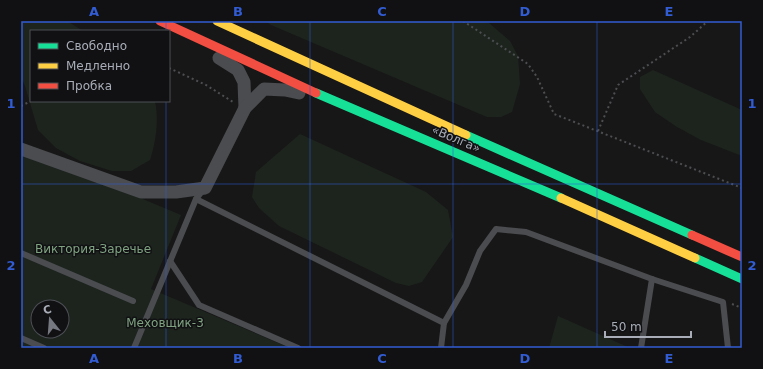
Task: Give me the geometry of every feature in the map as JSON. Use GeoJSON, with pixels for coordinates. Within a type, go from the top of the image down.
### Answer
{"type":"FeatureCollection","features":[{"type":"Feature","properties":{"kind":"highway","name":"«Волга»"},"geometry":{"type":"LineString","coordinates":[[160,21],[344,106],[502,172],[742,279]]}},
{"type":"Feature","properties":{"kind":"highway","name":"«Волга»"},"geometry":{"type":"LineString","coordinates":[[217,21],[511,155],[742,257]]}},
{"type":"Feature","properties":{"kind":"street"},"geometry":{"type":"LineString","coordinates":[[181,30],[238,70],[244,82],[244,108]]}},
{"type":"Feature","properties":{"kind":"street"},"geometry":{"type":"LineString","coordinates":[[21,149],[141,192],[176,192],[205,188],[244,108],[264,89],[285,90],[344,106]]}},
{"type":"Feature","properties":{"kind":"lane"},"geometry":{"type":"LineString","coordinates":[[134,348],[196,199],[205,188]]}},
{"type":"Feature","properties":{"kind":"lane"},"geometry":{"type":"LineString","coordinates":[[196,199],[444,323]]}},
{"type":"Feature","properties":{"kind":"lane"},"geometry":{"type":"LineString","coordinates":[[441,348],[444,323],[466,285],[480,251],[496,229],[526,232],[652,279],[724,302],[728,348]]}},
{"type":"Feature","properties":{"kind":"lane"},"geometry":{"type":"LineString","coordinates":[[21,253],[133,302]]}},
{"type":"Feature","properties":{"kind":"lane"},"geometry":{"type":"LineString","coordinates":[[170,260],[199,305],[298,348]]}},
{"type":"Feature","properties":{"kind":"lane"},"geometry":{"type":"LineString","coordinates":[[641,348],[652,279]]}},
{"type":"Feature","properties":{"kind":"lane"},"geometry":{"type":"LineString","coordinates":[[21,338],[44,348]]}},
{"type":"Feature","properties":{"kind":"path"},"geometry":{"type":"LineString","coordinates":[[463,21],[528,64],[537,77],[554,114],[742,188]]}},
{"type":"Feature","properties":{"kind":"path"},"geometry":{"type":"LineString","coordinates":[[598,131],[618,85],[690,37],[708,21]]}},
{"type":"Feature","properties":{"kind":"path"},"geometry":{"type":"LineString","coordinates":[[170,68],[206,85],[244,108]]}},
{"type":"Feature","properties":{"kind":"path"},"geometry":{"type":"LineString","coordinates":[[21,106],[30,102]]}},
{"type":"Feature","properties":{"kind":"green space"},"geometry":{"type":"Polygon","coordinates":[[[21,21],[67,21],[81,30],[30,30],[30,102],[155,102],[157,116],[156,131],[150,160],[131,171],[112,171],[80,161],[56,148],[38,130],[21,77],[21,21]]]}},
{"type":"Feature","properties":{"kind":"green space"},"geometry":{"type":"Polygon","coordinates":[[[265,21],[482,21],[489,23],[510,41],[518,56],[520,84],[512,112],[501,117],[487,117],[271,25],[265,21]]]}},
{"type":"Feature","properties":{"kind":"green space"},"geometry":{"type":"Polygon","coordinates":[[[653,70],[742,110],[742,156],[701,140],[677,127],[655,112],[640,89],[640,77],[653,70]]]}},
{"type":"Feature","properties":{"kind":"green space"},"geometry":{"type":"Polygon","coordinates":[[[300,134],[426,192],[448,210],[453,237],[422,282],[409,286],[396,283],[279,226],[259,208],[252,197],[256,172],[300,134]]]}},
{"type":"Feature","properties":{"kind":"green space","name":"Виктория-Заречье"},"geometry":{"type":"Polygon","coordinates":[[[21,148],[181,215],[151,289],[290,348],[21,348],[21,148]]]}},
{"type":"Feature","properties":{"kind":"green space"},"geometry":{"type":"Polygon","coordinates":[[[558,316],[630,348],[549,348],[558,316]]]}},
{"type":"Feature","properties":{"kind":"traffic: fast"},"geometry":{"type":"LineString","coordinates":[[316,93],[561,198]]}},
{"type":"Feature","properties":{"kind":"traffic: fast"},"geometry":{"type":"LineString","coordinates":[[466,135],[692,235]]}},
{"type":"Feature","properties":{"kind":"traffic: fast"},"geometry":{"type":"LineString","coordinates":[[695,258],[742,279]]}},
{"type":"Feature","properties":{"kind":"traffic: slow"},"geometry":{"type":"LineString","coordinates":[[217,21],[466,135]]}},
{"type":"Feature","properties":{"kind":"traffic: slow"},"geometry":{"type":"LineString","coordinates":[[561,198],[695,258]]}},
{"type":"Feature","properties":{"kind":"traffic: jam"},"geometry":{"type":"LineString","coordinates":[[160,21],[316,93]]}},
{"type":"Feature","properties":{"kind":"traffic: jam"},"geometry":{"type":"LineString","coordinates":[[692,235],[742,257]]}},
{"type":"Feature","properties":{"kind":"park label","name":"Меховщик-3"},"geometry":{"type":"Point","coordinates":[165,323]}}]}
